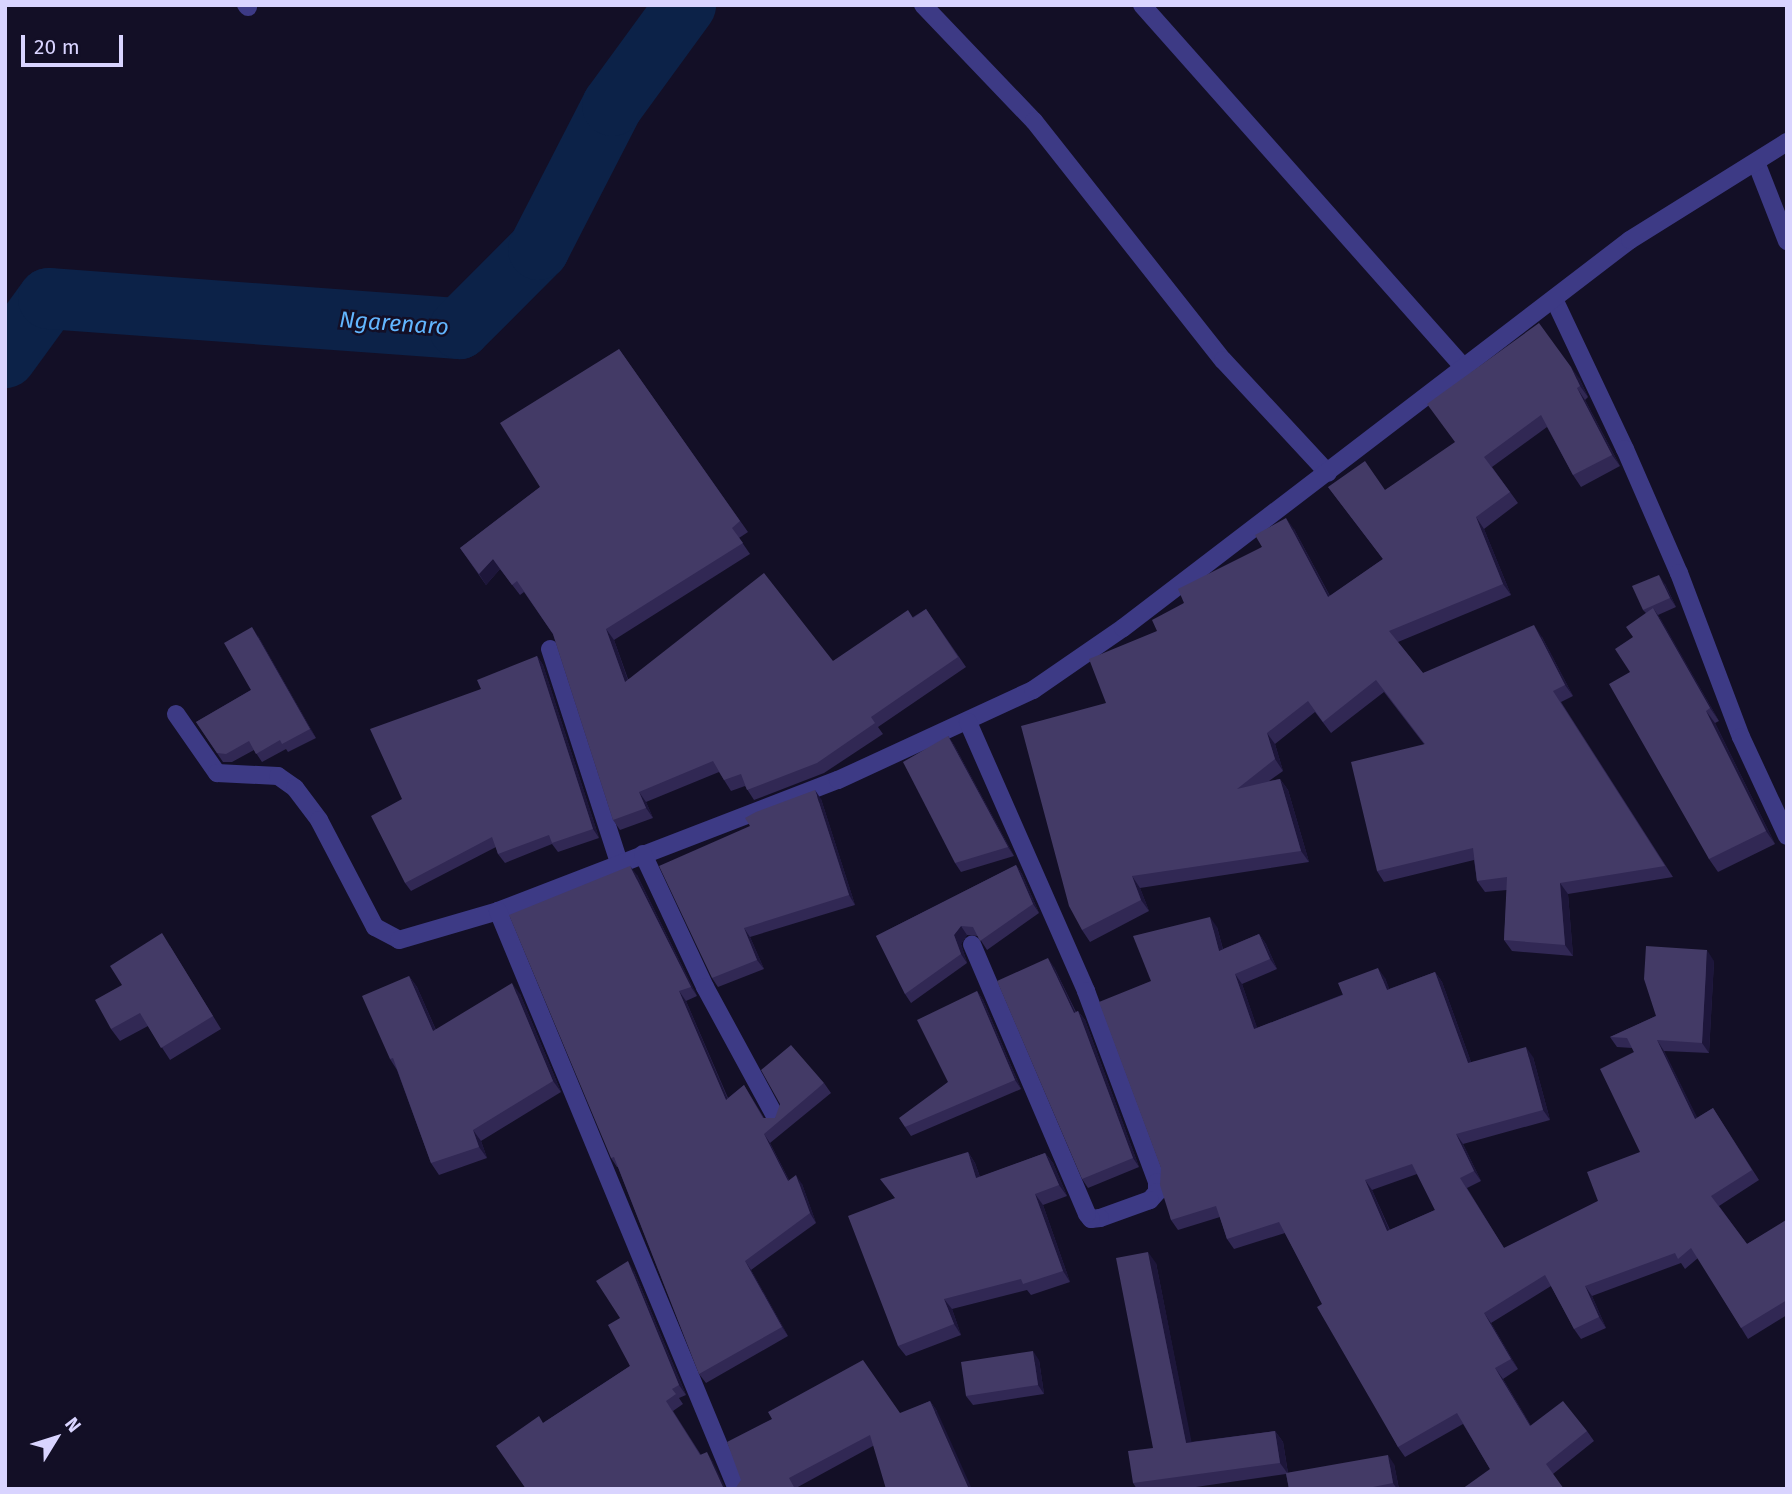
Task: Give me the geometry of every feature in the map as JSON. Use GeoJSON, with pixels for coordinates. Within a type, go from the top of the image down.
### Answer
{"type":"FeatureCollection","features":[{"type":"Feature","properties":{"kind":"street"},"geometry":{"type":"LineString","coordinates":[[923,5],[1034,121],[1223,360],[1328,473]]}},
{"type":"Feature","properties":{"kind":"street"},"geometry":{"type":"LineString","coordinates":[[1142,5],[1464,368]]}},
{"type":"Feature","properties":{"kind":"street"},"geometry":{"type":"LineString","coordinates":[[176,714],[217,773],[278,776],[295,788],[319,820],[374,928],[399,940],[498,911],[838,780],[1033,690],[1123,628],[1554,299],[1696,195],[1787,142]]}},
{"type":"Feature","properties":{"kind":"street"},"geometry":{"type":"LineString","coordinates":[[1756,162],[1787,241]]}},
{"type":"Feature","properties":{"kind":"street"},"geometry":{"type":"LineString","coordinates":[[1554,299],[1636,474],[1741,737],[1787,836]]}},
{"type":"Feature","properties":{"kind":"street"},"geometry":{"type":"LineString","coordinates":[[550,649],[619,863]]}},
{"type":"Feature","properties":{"kind":"street"},"geometry":{"type":"LineString","coordinates":[[968,722],[1091,1004],[1157,1182],[1157,1192],[1150,1200],[1100,1218],[1091,1219],[1087,1214],[972,945]]}},
{"type":"Feature","properties":{"kind":"street"},"geometry":{"type":"LineString","coordinates":[[643,854],[705,987],[776,1118]]}},
{"type":"Feature","properties":{"kind":"street"},"geometry":{"type":"LineString","coordinates":[[498,911],[737,1489]]}},
{"type":"Feature","properties":{"kind":"building"},"geometry":{"type":"Polygon","coordinates":[[[1539,323],[1571,367],[1580,386],[1577,388],[1612,455],[1573,475],[1541,415],[1484,457],[1510,492],[1476,517],[1503,584],[1389,631],[1423,673],[1534,625],[1565,685],[1553,691],[1665,866],[1560,883],[1565,945],[1504,940],[1507,877],[1477,881],[1473,848],[1377,871],[1351,762],[1425,744],[1376,680],[1323,722],[1308,701],[1267,733],[1275,759],[1237,789],[1280,779],[1301,851],[1132,876],[1141,900],[1082,930],[1069,906],[1021,726],[1106,703],[1089,659],[1157,631],[1152,620],[1184,603],[1178,589],[1262,547],[1255,535],[1286,518],[1328,597],[1383,559],[1328,487],[1365,461],[1385,490],[1455,442],[1427,404],[1539,323]]]}},
{"type":"Feature","properties":{"kind":"building"},"geometry":{"type":"Polygon","coordinates":[[[619,349],[740,521],[732,528],[743,543],[606,629],[625,682],[764,573],[833,661],[908,610],[913,618],[926,609],[958,657],[871,717],[875,723],[817,763],[747,790],[741,774],[724,780],[713,761],[639,792],[646,808],[613,820],[553,634],[517,581],[512,585],[493,559],[479,574],[460,548],[540,487],[500,423],[619,349]]]}},
{"type":"Feature","properties":{"kind":"building"},"geometry":{"type":"Polygon","coordinates":[[[1659,575],[1670,598],[1643,610],[1632,586],[1659,575]]]}},
{"type":"Feature","properties":{"kind":"building"},"geometry":{"type":"Polygon","coordinates":[[[1653,608],[1710,708],[1706,711],[1766,831],[1709,859],[1609,684],[1630,672],[1615,649],[1633,637],[1626,627],[1653,608]]]}},
{"type":"Feature","properties":{"kind":"building"},"geometry":{"type":"Polygon","coordinates":[[[252,627],[310,729],[282,744],[280,740],[256,754],[249,741],[226,754],[217,753],[196,722],[251,690],[224,643],[252,627]]]}},
{"type":"Feature","properties":{"kind":"building"},"geometry":{"type":"Polygon","coordinates":[[[537,656],[593,829],[552,843],[549,835],[498,854],[492,837],[405,883],[371,816],[402,799],[370,729],[481,689],[477,680],[537,656]]]}},
{"type":"Feature","properties":{"kind":"building"},"geometry":{"type":"Polygon","coordinates":[[[948,736],[1008,847],[955,863],[903,762],[948,736]]]}},
{"type":"Feature","properties":{"kind":"building"},"geometry":{"type":"Polygon","coordinates":[[[815,790],[849,895],[744,928],[757,960],[712,978],[659,866],[750,826],[745,818],[756,812],[815,790]]]}},
{"type":"Feature","properties":{"kind":"building"},"geometry":{"type":"Polygon","coordinates":[[[1016,865],[1033,904],[980,941],[973,927],[961,926],[954,935],[961,954],[905,994],[876,936],[1016,865]]]}},
{"type":"Feature","properties":{"kind":"building"},"geometry":{"type":"Polygon","coordinates":[[[630,866],[691,987],[679,991],[726,1100],[744,1085],[763,1118],[775,1118],[780,1104],[761,1070],[791,1045],[824,1083],[764,1134],[788,1181],[796,1175],[810,1213],[745,1261],[782,1327],[699,1374],[614,1157],[611,1158],[509,915],[630,866]]]}},
{"type":"Feature","properties":{"kind":"building"},"geometry":{"type":"Polygon","coordinates":[[[1210,917],[1219,951],[1259,934],[1270,959],[1235,974],[1254,1029],[1343,995],[1338,983],[1378,968],[1387,990],[1435,972],[1468,1063],[1526,1047],[1543,1110],[1456,1134],[1474,1171],[1460,1178],[1504,1248],[1598,1201],[1587,1172],[1640,1152],[1600,1069],[1634,1052],[1627,1038],[1610,1037],[1656,1016],[1644,979],[1646,946],[1707,950],[1702,1043],[1657,1040],[1695,1119],[1713,1108],[1752,1170],[1711,1196],[1747,1244],[1787,1221],[1787,1300],[1741,1328],[1691,1248],[1678,1259],[1675,1253],[1585,1286],[1599,1317],[1574,1329],[1545,1275],[1484,1313],[1511,1359],[1495,1368],[1530,1426],[1563,1401],[1587,1431],[1546,1464],[1564,1489],[1462,1489],[1490,1469],[1457,1413],[1398,1447],[1317,1307],[1322,1304],[1279,1222],[1227,1239],[1216,1206],[1171,1220],[1160,1185],[1161,1168],[1099,1002],[1151,981],[1133,936],[1210,917]],[[1412,1164],[1365,1180],[1387,1231],[1435,1210],[1412,1164]]]}},
{"type":"Feature","properties":{"kind":"building"},"geometry":{"type":"Polygon","coordinates":[[[162,933],[213,1016],[161,1048],[140,1013],[111,1029],[95,1000],[122,985],[110,966],[162,933]]]}},
{"type":"Feature","properties":{"kind":"building"},"geometry":{"type":"Polygon","coordinates":[[[1048,958],[1074,1013],[1078,1011],[1133,1158],[1082,1179],[997,981],[1048,958]]]}},
{"type":"Feature","properties":{"kind":"building"},"geometry":{"type":"Polygon","coordinates":[[[409,976],[433,1031],[512,983],[553,1081],[473,1130],[479,1147],[431,1163],[393,1058],[390,1059],[362,996],[409,976]]]}},
{"type":"Feature","properties":{"kind":"building"},"geometry":{"type":"Polygon","coordinates":[[[977,991],[1015,1080],[905,1127],[899,1118],[948,1082],[917,1020],[977,991]]]}},
{"type":"Feature","properties":{"kind":"building"},"geometry":{"type":"Polygon","coordinates":[[[968,1152],[976,1178],[1045,1153],[1059,1185],[1035,1194],[1063,1271],[1023,1284],[1021,1279],[944,1299],[954,1324],[898,1346],[848,1216],[895,1198],[880,1179],[968,1152]]]}},
{"type":"Feature","properties":{"kind":"building"},"geometry":{"type":"Polygon","coordinates":[[[1148,1252],[1186,1443],[1275,1431],[1280,1463],[1133,1483],[1128,1451],[1153,1448],[1116,1258],[1148,1252]]]}},
{"type":"Feature","properties":{"kind":"building"},"geometry":{"type":"Polygon","coordinates":[[[628,1261],[679,1385],[672,1389],[676,1394],[666,1401],[700,1455],[707,1452],[724,1489],[526,1489],[496,1446],[539,1416],[543,1423],[630,1366],[608,1325],[620,1318],[596,1281],[628,1261]]]}},
{"type":"Feature","properties":{"kind":"building"},"geometry":{"type":"Polygon","coordinates":[[[1033,1351],[1038,1385],[966,1396],[961,1362],[1033,1351]]]}},
{"type":"Feature","properties":{"kind":"building"},"geometry":{"type":"Polygon","coordinates":[[[863,1360],[900,1413],[930,1401],[969,1489],[886,1489],[870,1435],[789,1478],[795,1489],[735,1489],[741,1480],[727,1442],[772,1419],[768,1412],[863,1360]]]}},
{"type":"Feature","properties":{"kind":"building"},"geometry":{"type":"Polygon","coordinates":[[[1388,1455],[1393,1483],[1363,1489],[1289,1489],[1286,1473],[1388,1455]]]}},
{"type":"Feature","properties":{"kind":"waterway","name":"Ngarenaro"},"geometry":{"type":"LineString","coordinates":[[5,357],[48,298],[459,328],[538,249],[612,105],[685,5]]}}]}
